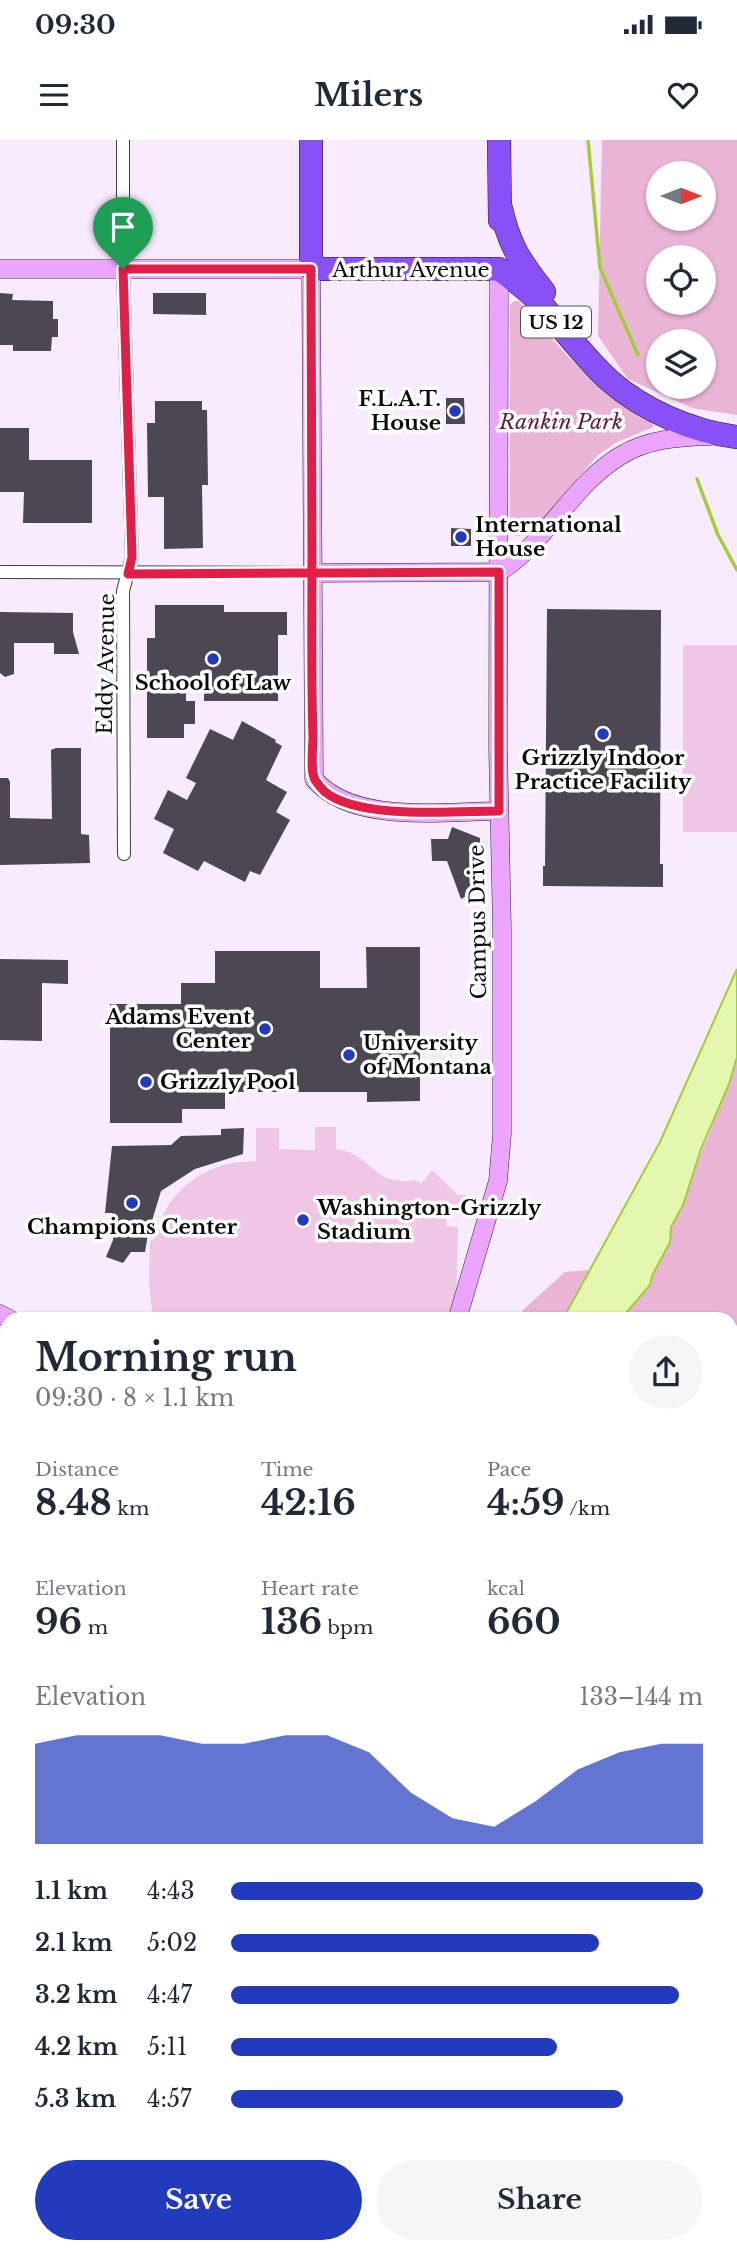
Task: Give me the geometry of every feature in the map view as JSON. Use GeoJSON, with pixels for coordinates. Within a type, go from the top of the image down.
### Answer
{"type":"FeatureCollection","features":[{"type":"Feature","properties":{"kind":"highway"},"geometry":{"type":"LineString","coordinates":[[311,140],[311,269]]}},
{"type":"Feature","properties":{"kind":"highway"},"geometry":{"type":"LineString","coordinates":[[499,140],[499,269]]}},
{"type":"Feature","properties":{"kind":"highway"},"geometry":{"type":"LineString","coordinates":[[500,205],[508,238],[518,259],[608,380]]}},
{"type":"Feature","properties":{"kind":"highway","name":"Arthur Avenue"},"geometry":{"type":"LineString","coordinates":[[311,269],[499,269],[522,285],[608,380],[628,396],[659,413],[729,436]]}},
{"type":"Feature","properties":{"kind":"street","name":"Eddy Avenue"},"geometry":{"type":"LineString","coordinates":[[123,140],[123,269],[132,557],[123,591],[124,854]]}},
{"type":"Feature","properties":{"kind":"street","name":"Arthur Avenue"},"geometry":{"type":"LineString","coordinates":[[0,269],[311,269]]}},
{"type":"Feature","properties":{"kind":"street"},"geometry":{"type":"LineString","coordinates":[[311,269],[314,779],[325,792],[338,799],[370,808],[427,812],[499,811]]}},
{"type":"Feature","properties":{"kind":"street","name":"Campus Drive"},"geometry":{"type":"LineString","coordinates":[[459,1312],[501,1163],[499,269]]}},
{"type":"Feature","properties":{"kind":"street","name":"US 12"},"geometry":{"type":"LineString","coordinates":[[499,572],[523,555],[587,484],[621,455],[670,438],[729,436]]}},
{"type":"Feature","properties":{"kind":"street"},"geometry":{"type":"LineString","coordinates":[[0,572],[499,572]]}},
{"type":"Feature","properties":{"kind":"green space"},"geometry":{"type":"Polygon","coordinates":[[[602,140],[737,140],[737,415],[692,408],[672,399],[716,399],[716,329],[646,329],[646,387],[628,379],[598,336],[602,140]]]}},
{"type":"Feature","properties":{"kind":"green space","name":"Rankin Park"},"geometry":{"type":"Polygon","coordinates":[[[519,301],[597,385],[654,427],[617,442],[598,455],[532,531],[524,536],[515,536],[510,530],[510,305],[519,301]]]}},
{"type":"Feature","properties":{"kind":"green space"},"geometry":{"type":"Polygon","coordinates":[[[737,1057],[737,1312],[628,1312],[650,1285],[670,1242],[671,1227],[683,1205],[688,1185],[729,1085],[737,1057]]]}},
{"type":"Feature","properties":{"kind":"green space"},"geometry":{"type":"Polygon","coordinates":[[[590,1270],[567,1312],[522,1312],[523,1310],[565,1272],[590,1270]]]}},
{"type":"Feature","properties":{"kind":"shaded area"},"geometry":{"type":"Polygon","coordinates":[[[683,645],[737,645],[737,832],[683,832],[683,645]]]}},
{"type":"Feature","properties":{"kind":"shaded area"},"geometry":{"type":"Polygon","coordinates":[[[737,969],[737,1057],[729,1084],[701,1149],[683,1205],[671,1227],[670,1242],[650,1285],[627,1312],[567,1312],[660,1142],[737,969]]]}},
{"type":"Feature","properties":{"kind":"shaded area","name":"Washington-Grizzly Stadium"},"geometry":{"type":"Polygon","coordinates":[[[315,1127],[336,1127],[336,1149],[358,1157],[381,1175],[402,1181],[416,1180],[421,1184],[432,1170],[458,1195],[471,1195],[474,1198],[470,1212],[451,1213],[446,1210],[446,1226],[458,1227],[456,1312],[152,1312],[149,1284],[150,1242],[159,1234],[164,1212],[187,1184],[208,1171],[227,1164],[256,1161],[256,1128],[279,1128],[279,1149],[315,1150],[315,1127]]]}},
{"type":"Feature","properties":{"kind":"building"},"geometry":{"type":"Polygon","coordinates":[[[0,293],[13,294],[12,300],[53,301],[53,319],[58,319],[58,337],[52,337],[51,351],[13,351],[13,345],[0,345],[0,293]]]}},
{"type":"Feature","properties":{"kind":"building"},"geometry":{"type":"Polygon","coordinates":[[[153,293],[206,293],[206,315],[153,314],[153,293]]]}},
{"type":"Feature","properties":{"kind":"building","name":"F.L.A.T. House"},"geometry":{"type":"Polygon","coordinates":[[[446,398],[464,398],[465,424],[446,424],[446,398]]]}},
{"type":"Feature","properties":{"kind":"building"},"geometry":{"type":"Polygon","coordinates":[[[155,401],[202,401],[202,410],[207,410],[208,485],[202,485],[203,548],[164,549],[164,497],[148,497],[147,423],[155,423],[155,401]]]}},
{"type":"Feature","properties":{"kind":"building"},"geometry":{"type":"Polygon","coordinates":[[[0,428],[29,428],[29,460],[92,460],[92,523],[23,523],[24,492],[0,492],[0,428]]]}},
{"type":"Feature","properties":{"kind":"building","name":"International House"},"geometry":{"type":"Polygon","coordinates":[[[451,528],[471,529],[471,546],[451,546],[451,528]]]}},
{"type":"Feature","properties":{"kind":"building","name":"School of Law"},"geometry":{"type":"Polygon","coordinates":[[[155,605],[224,605],[224,612],[287,612],[287,635],[278,635],[278,701],[204,701],[204,680],[186,680],[186,701],[195,701],[195,724],[184,724],[184,738],[147,738],[147,638],[155,638],[155,605]]]}},
{"type":"Feature","properties":{"kind":"building","name":"Grizzly Indoor Practice Facility"},"geometry":{"type":"Polygon","coordinates":[[[547,609],[661,610],[660,864],[663,864],[663,887],[543,886],[547,609]]]}},
{"type":"Feature","properties":{"kind":"building"},"geometry":{"type":"Polygon","coordinates":[[[0,612],[73,613],[73,632],[79,654],[54,654],[54,643],[14,643],[14,674],[5,677],[0,673],[0,612]]]}},
{"type":"Feature","properties":{"kind":"building"},"geometry":{"type":"Polygon","coordinates":[[[242,721],[282,746],[266,780],[287,792],[276,812],[290,820],[260,875],[250,871],[245,882],[204,861],[198,871],[163,853],[174,829],[154,819],[168,790],[187,800],[196,783],[186,778],[210,729],[233,740],[242,721]]]}},
{"type":"Feature","properties":{"kind":"building"},"geometry":{"type":"Polygon","coordinates":[[[81,748],[81,834],[89,835],[90,863],[0,865],[0,778],[8,778],[10,782],[10,818],[52,819],[51,750],[81,748]]]}},
{"type":"Feature","properties":{"kind":"building"},"geometry":{"type":"Polygon","coordinates":[[[452,827],[480,838],[478,890],[461,899],[447,861],[432,861],[431,839],[448,839],[452,827]]]}},
{"type":"Feature","properties":{"kind":"building","name":"Adams Event Center"},"geometry":{"type":"Polygon","coordinates":[[[366,947],[420,947],[420,1101],[367,1102],[367,1092],[225,1092],[225,1109],[182,1109],[182,1123],[110,1123],[110,1004],[181,1004],[181,983],[215,983],[215,951],[320,951],[320,988],[367,988],[366,947]]]}},
{"type":"Feature","properties":{"kind":"building"},"geometry":{"type":"Polygon","coordinates":[[[0,959],[68,960],[68,984],[42,983],[42,1041],[0,1040],[0,959]]]}},
{"type":"Feature","properties":{"kind":"building","name":"Champions Center"},"geometry":{"type":"Polygon","coordinates":[[[244,1128],[243,1154],[195,1169],[161,1191],[145,1252],[131,1252],[123,1263],[106,1257],[113,1240],[112,1213],[105,1213],[112,1146],[171,1145],[181,1136],[221,1135],[221,1129],[244,1128]]]}},
{"type":"Feature","properties":{"kind":"waterway"},"geometry":{"type":"LineString","coordinates":[[588,140],[600,268],[638,355]]}},
{"type":"Feature","properties":{"kind":"waterway"},"geometry":{"type":"LineString","coordinates":[[697,479],[718,535],[737,570]]}},
{"type":"Feature","properties":{"kind":"place","name":"F.L.A.T. House"},"geometry":{"type":"Point","coordinates":[455,411]}},
{"type":"Feature","properties":{"kind":"place","name":"International House"},"geometry":{"type":"Point","coordinates":[461,537]}},
{"type":"Feature","properties":{"kind":"place","name":"School of Law"},"geometry":{"type":"Point","coordinates":[213,659]}},
{"type":"Feature","properties":{"kind":"place","name":"Grizzly Indoor Practice Facility"},"geometry":{"type":"Point","coordinates":[603,734]}},
{"type":"Feature","properties":{"kind":"place","name":"Adams Event Center"},"geometry":{"type":"Point","coordinates":[265,1029]}},
{"type":"Feature","properties":{"kind":"place","name":"University of Montana"},"geometry":{"type":"Point","coordinates":[349,1055]}},
{"type":"Feature","properties":{"kind":"place","name":"Grizzly Pool"},"geometry":{"type":"Point","coordinates":[146,1082]}},
{"type":"Feature","properties":{"kind":"place","name":"Champions Center"},"geometry":{"type":"Point","coordinates":[132,1203]}},
{"type":"Feature","properties":{"kind":"place","name":"Washington-Grizzly Stadium"},"geometry":{"type":"Point","coordinates":[303,1220]}},
{"type":"Feature","properties":{"kind":"route"},"geometry":{"type":"LineString","coordinates":[[123,269],[132,557],[128,574],[295,573],[312,573],[333,573],[499,572],[499,811],[427,812],[370,808],[338,799],[325,792],[314,779],[312,712],[312,650],[312,589],[312,578],[312,573],[312,555],[311,269],[123,269]]}}]}
